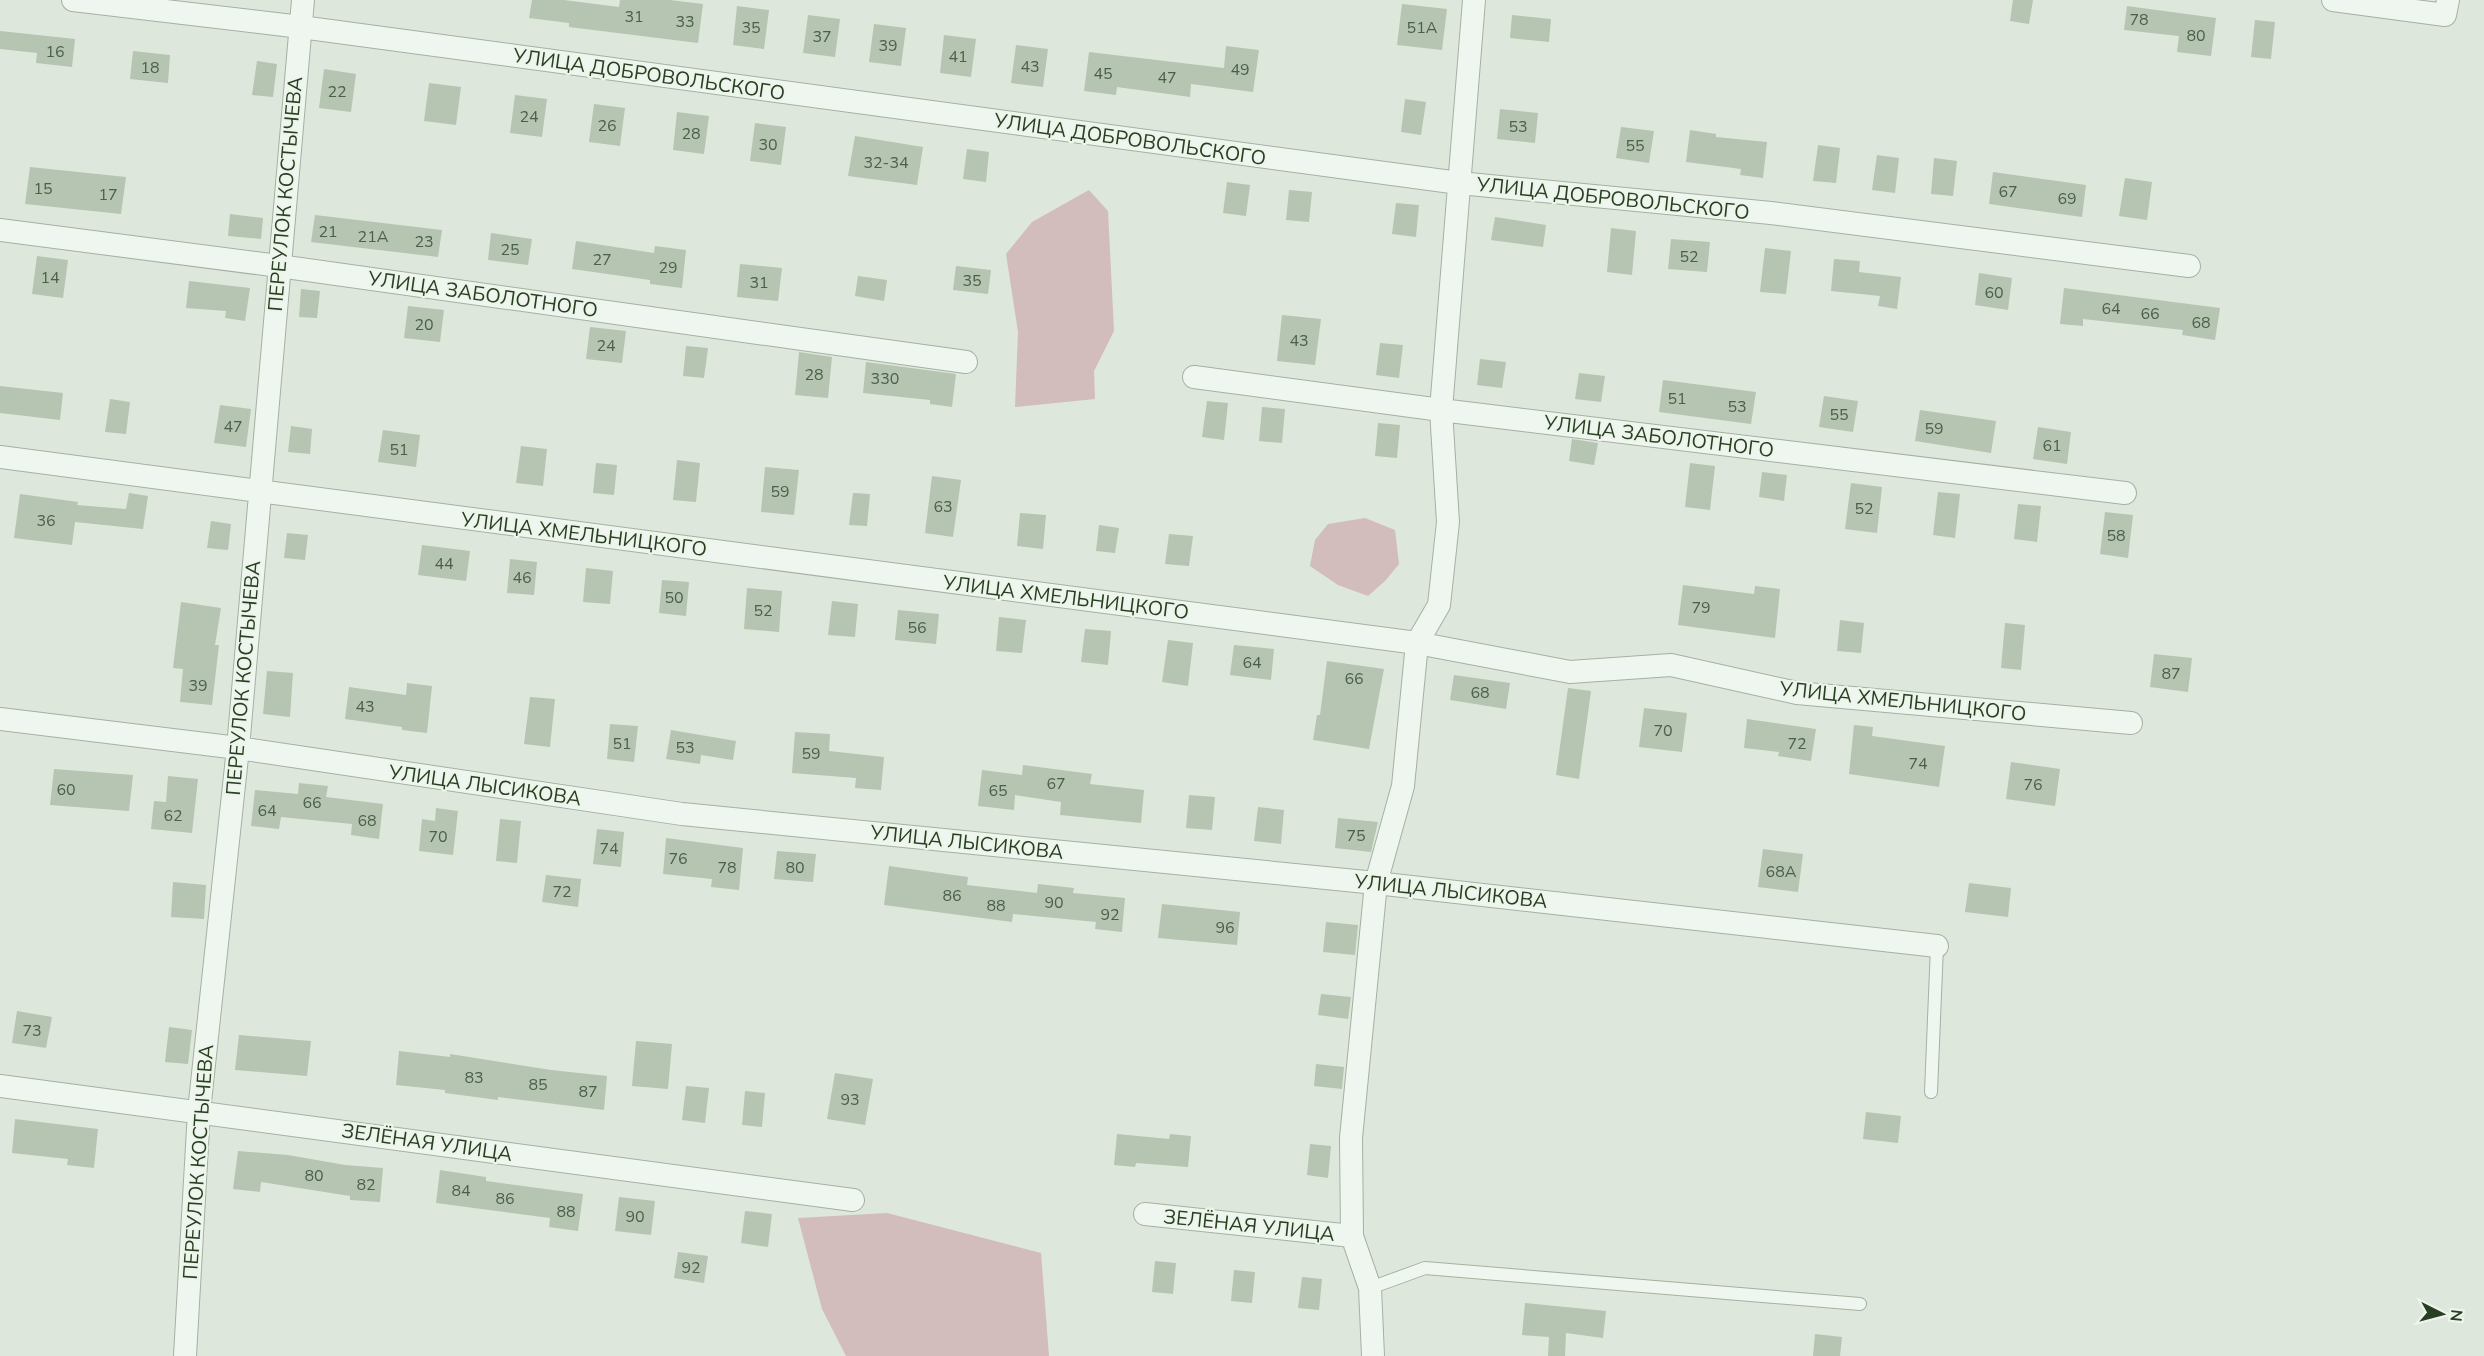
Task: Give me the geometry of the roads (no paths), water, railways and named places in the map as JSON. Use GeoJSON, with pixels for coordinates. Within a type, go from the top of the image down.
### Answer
{"type":"FeatureCollection","features":[{"type":"Feature","properties":{"kind":"street","name":"УЛИЦА ДОБРОВОЛЬСКОГО"},"geometry":{"type":"LineString","coordinates":[[74,0],[301,27],[1460,183],[1771,213],[2189,267]]}},
{"type":"Feature","properties":{"kind":"street","name":"ПЕРЕУЛОК КОСТЫЧЕВА"},"geometry":{"type":"LineString","coordinates":[[185,1356],[199,1111],[238,748],[303,0]]}},
{"type":"Feature","properties":{"kind":"street"},"geometry":{"type":"LineString","coordinates":[[1373,1356],[1370,1288],[1352,1236],[1351,1138],[1376,883],[1402,786],[1417,643],[1439,605],[1447,534],[1441,410],[1474,0]]}},
{"type":"Feature","properties":{"kind":"street"},"geometry":{"type":"LineString","coordinates":[[2334,0],[2446,7]]}},
{"type":"Feature","properties":{"kind":"street","name":"УЛИЦА ЗАБОЛОТНОГО"},"geometry":{"type":"LineString","coordinates":[[0,230],[279,266],[966,362]]}},
{"type":"Feature","properties":{"kind":"street","name":"УЛИЦА ЗАБОЛОТНОГО"},"geometry":{"type":"LineString","coordinates":[[1194,376],[1441,410],[2125,493]]}},
{"type":"Feature","properties":{"kind":"street","name":"УЛИЦА ХМЕЛЬНИЦКОГО"},"geometry":{"type":"LineString","coordinates":[[0,458],[1417,643],[1570,672],[1671,665],[1797,693],[2131,723]]}},
{"type":"Feature","properties":{"kind":"street","name":"УЛИЦА ЛЫСИКОВА"},"geometry":{"type":"LineString","coordinates":[[0,718],[238,748],[682,814],[1376,883],[1937,946]]}},
{"type":"Feature","properties":{"kind":"street","name":"ЗЕЛЁНАЯ УЛИЦА"},"geometry":{"type":"LineString","coordinates":[[0,1086],[853,1200]]}},
{"type":"Feature","properties":{"kind":"street","name":"ЗЕЛЁНАЯ УЛИЦА"},"geometry":{"type":"LineString","coordinates":[[1145,1214],[1352,1236]]}},
{"type":"Feature","properties":{"kind":"lane"},"geometry":{"type":"LineString","coordinates":[[1931,1092],[1937,946]]}},
{"type":"Feature","properties":{"kind":"lane"},"geometry":{"type":"LineString","coordinates":[[1370,1288],[1425,1268],[1860,1304]]}}]}
